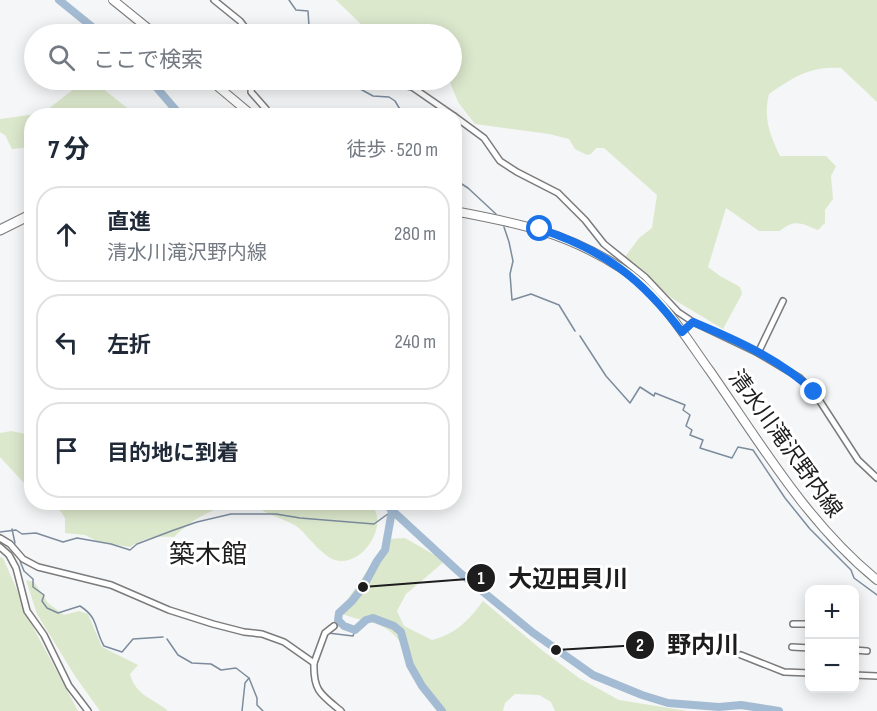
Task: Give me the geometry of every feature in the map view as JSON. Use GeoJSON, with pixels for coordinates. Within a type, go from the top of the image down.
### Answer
{"type":"FeatureCollection","features":[{"type":"Feature","properties":{"kind":"highway"},"geometry":{"type":"LineString","coordinates":[[0,230],[24,218]]}},
{"type":"Feature","properties":{"kind":"main road"},"geometry":{"type":"LineString","coordinates":[[113,0],[143,24]]}},
{"type":"Feature","properties":{"kind":"main road"},"geometry":{"type":"LineString","coordinates":[[222,90],[244,108]]}},
{"type":"Feature","properties":{"kind":"main road","name":"清水川滝沢野内線"},"geometry":{"type":"LineString","coordinates":[[462,213],[540,229],[581,244],[639,282],[682,332],[795,493],[825,531],[877,580]]}},
{"type":"Feature","properties":{"kind":"street"},"geometry":{"type":"LineString","coordinates":[[214,0],[242,24]]}},
{"type":"Feature","properties":{"kind":"street"},"geometry":{"type":"LineString","coordinates":[[251,90],[265,108]]}},
{"type":"Feature","properties":{"kind":"street"},"geometry":{"type":"LineString","coordinates":[[416,90],[442,108]]}},
{"type":"Feature","properties":{"kind":"street"},"geometry":{"type":"LineString","coordinates":[[462,122],[480,134],[500,160],[517,172],[558,193],[585,220],[604,244],[645,277],[678,312],[693,322],[758,353],[800,378],[814,392],[849,449],[877,478]]}},
{"type":"Feature","properties":{"kind":"street"},"geometry":{"type":"LineString","coordinates":[[758,353],[783,301]]}},
{"type":"Feature","properties":{"kind":"street"},"geometry":{"type":"LineString","coordinates":[[682,332],[693,322]]}},
{"type":"Feature","properties":{"kind":"street"},"geometry":{"type":"LineString","coordinates":[[0,538],[10,544],[23,559],[38,567],[101,581],[169,610],[244,632],[262,634],[284,642],[314,663]]}},
{"type":"Feature","properties":{"kind":"street"},"geometry":{"type":"LineString","coordinates":[[0,547],[9,555],[16,568],[27,611],[44,635],[69,686],[88,711]]}},
{"type":"Feature","properties":{"kind":"street"},"geometry":{"type":"LineString","coordinates":[[793,624],[805,624]]}},
{"type":"Feature","properties":{"kind":"street"},"geometry":{"type":"LineString","coordinates":[[334,626],[325,633],[314,663],[314,681],[321,693],[341,711]]}},
{"type":"Feature","properties":{"kind":"street"},"geometry":{"type":"LineString","coordinates":[[792,647],[805,648]]}},
{"type":"Feature","properties":{"kind":"street"},"geometry":{"type":"LineString","coordinates":[[859,650],[867,651]]}},
{"type":"Feature","properties":{"kind":"street"},"geometry":{"type":"LineString","coordinates":[[741,655],[784,672],[805,673]]}},
{"type":"Feature","properties":{"kind":"street"},"geometry":{"type":"LineString","coordinates":[[859,675],[877,676]]}},
{"type":"Feature","properties":{"kind":"green space"},"geometry":{"type":"Polygon","coordinates":[[[336,0],[877,0],[877,102],[841,68],[811,71],[786,82],[769,94],[768,126],[780,156],[826,156],[836,166],[831,176],[833,199],[825,210],[825,223],[818,230],[794,223],[780,231],[759,231],[726,208],[708,267],[740,287],[742,294],[723,329],[673,299],[625,257],[639,238],[652,228],[657,195],[604,148],[596,148],[587,155],[575,149],[569,139],[475,124],[458,102],[453,90],[462,90],[462,24],[361,24],[336,0]]]}},
{"type":"Feature","properties":{"kind":"green space"},"geometry":{"type":"Polygon","coordinates":[[[72,90],[105,90],[127,108],[49,108],[72,90]]]}},
{"type":"Feature","properties":{"kind":"green space"},"geometry":{"type":"Polygon","coordinates":[[[24,116],[24,148],[12,149],[5,135],[0,132],[0,119],[24,116]]]}},
{"type":"Feature","properties":{"kind":"green space"},"geometry":{"type":"Polygon","coordinates":[[[11,431],[24,434],[24,483],[0,457],[0,433],[11,431]]]}},
{"type":"Feature","properties":{"kind":"green space"},"geometry":{"type":"Polygon","coordinates":[[[60,510],[214,510],[189,524],[174,537],[151,538],[130,547],[99,542],[85,535],[65,533],[65,518],[60,510]]]}},
{"type":"Feature","properties":{"kind":"green space"},"geometry":{"type":"Polygon","coordinates":[[[262,510],[375,510],[377,521],[376,532],[364,551],[345,561],[335,560],[326,555],[295,525],[262,510]]]}},
{"type":"Feature","properties":{"kind":"green space"},"geometry":{"type":"Polygon","coordinates":[[[405,538],[445,561],[406,594],[397,611],[404,626],[432,640],[448,634],[461,625],[483,601],[579,678],[619,700],[688,711],[555,711],[551,702],[539,695],[515,694],[505,703],[503,711],[445,711],[428,695],[404,648],[393,634],[376,624],[342,614],[343,606],[389,539],[405,538]]]}},
{"type":"Feature","properties":{"kind":"green space"},"geometry":{"type":"Polygon","coordinates":[[[0,557],[3,558],[34,629],[78,711],[0,711],[0,557]]]}},
{"type":"Feature","properties":{"kind":"green space"},"geometry":{"type":"Polygon","coordinates":[[[26,580],[34,582],[48,603],[64,615],[79,611],[88,614],[102,647],[138,665],[130,674],[132,681],[141,692],[168,711],[100,711],[75,676],[37,614],[26,580]]]}},
{"type":"Feature","properties":{"kind":"waterway"},"geometry":{"type":"LineString","coordinates":[[59,0],[89,24]]}},
{"type":"Feature","properties":{"kind":"waterway"},"geometry":{"type":"LineString","coordinates":[[289,0],[296,10],[308,11],[309,24]]}},
{"type":"Feature","properties":{"kind":"waterway"},"geometry":{"type":"LineString","coordinates":[[159,90],[174,108]]}},
{"type":"Feature","properties":{"kind":"waterway"},"geometry":{"type":"LineString","coordinates":[[362,90],[373,96],[389,97],[399,108]]}},
{"type":"Feature","properties":{"kind":"waterway"},"geometry":{"type":"LineString","coordinates":[[462,184],[496,214]]}},
{"type":"Feature","properties":{"kind":"waterway"},"geometry":{"type":"LineString","coordinates":[[504,227],[513,261],[510,274],[512,300],[531,294],[559,305],[575,331]]}},
{"type":"Feature","properties":{"kind":"waterway"},"geometry":{"type":"LineString","coordinates":[[580,336],[606,376],[630,403],[640,387],[654,396],[655,393],[685,405],[683,410],[690,415],[686,426],[692,430],[690,435],[703,440],[700,448],[732,458],[738,447],[753,450],[785,498],[810,529],[851,570],[854,578],[877,595]]}},
{"type":"Feature","properties":{"kind":"waterway"},"geometry":{"type":"LineString","coordinates":[[392,510],[459,572],[532,632],[593,675],[668,703],[719,707],[741,705],[779,711]]}},
{"type":"Feature","properties":{"kind":"waterway"},"geometry":{"type":"LineString","coordinates":[[0,532],[16,530],[22,534],[36,533],[63,542],[77,538],[130,550],[137,544],[174,530],[231,514],[276,514],[374,524],[392,511]]}},
{"type":"Feature","properties":{"kind":"waterway"},"geometry":{"type":"LineString","coordinates":[[392,511],[385,550],[363,587],[339,613],[338,620],[344,626],[355,630],[366,620],[373,618],[394,626],[401,632],[410,665],[422,686],[442,711]]}},
{"type":"Feature","properties":{"kind":"waterway"},"geometry":{"type":"LineString","coordinates":[[12,529],[15,543]]}},
{"type":"Feature","properties":{"kind":"waterway"},"geometry":{"type":"LineString","coordinates":[[20,561],[24,571],[33,579],[33,587],[44,595],[42,601],[47,608],[58,613],[80,606],[93,619],[104,646],[122,652],[133,639],[163,637]]}},
{"type":"Feature","properties":{"kind":"waterway"},"geometry":{"type":"LineString","coordinates":[[328,633],[353,636],[355,630]]}},
{"type":"Feature","properties":{"kind":"waterway"},"geometry":{"type":"LineString","coordinates":[[167,639],[178,655],[192,663],[211,664],[221,670],[236,668],[249,678],[257,698],[257,705],[263,711]]}},
{"type":"Feature","properties":{"kind":"waterway"},"geometry":{"type":"LineString","coordinates":[[242,711],[245,683],[249,678]]}},
{"type":"Feature","properties":{"kind":"place","name":"大辺田貝川"},"geometry":{"type":"Point","coordinates":[363,587]}},
{"type":"Feature","properties":{"kind":"place","name":"野内川"},"geometry":{"type":"Point","coordinates":[556,650]}},
{"type":"Feature","properties":{"kind":"district","name":"築木館"},"geometry":{"type":"Point","coordinates":[208,555]}},
{"type":"Feature","properties":{"kind":"route"},"geometry":{"type":"LineString","coordinates":[[540,229],[581,244],[622,269],[654,296],[682,332],[693,322],[712,330],[758,353],[800,378],[814,392]]}}]}
